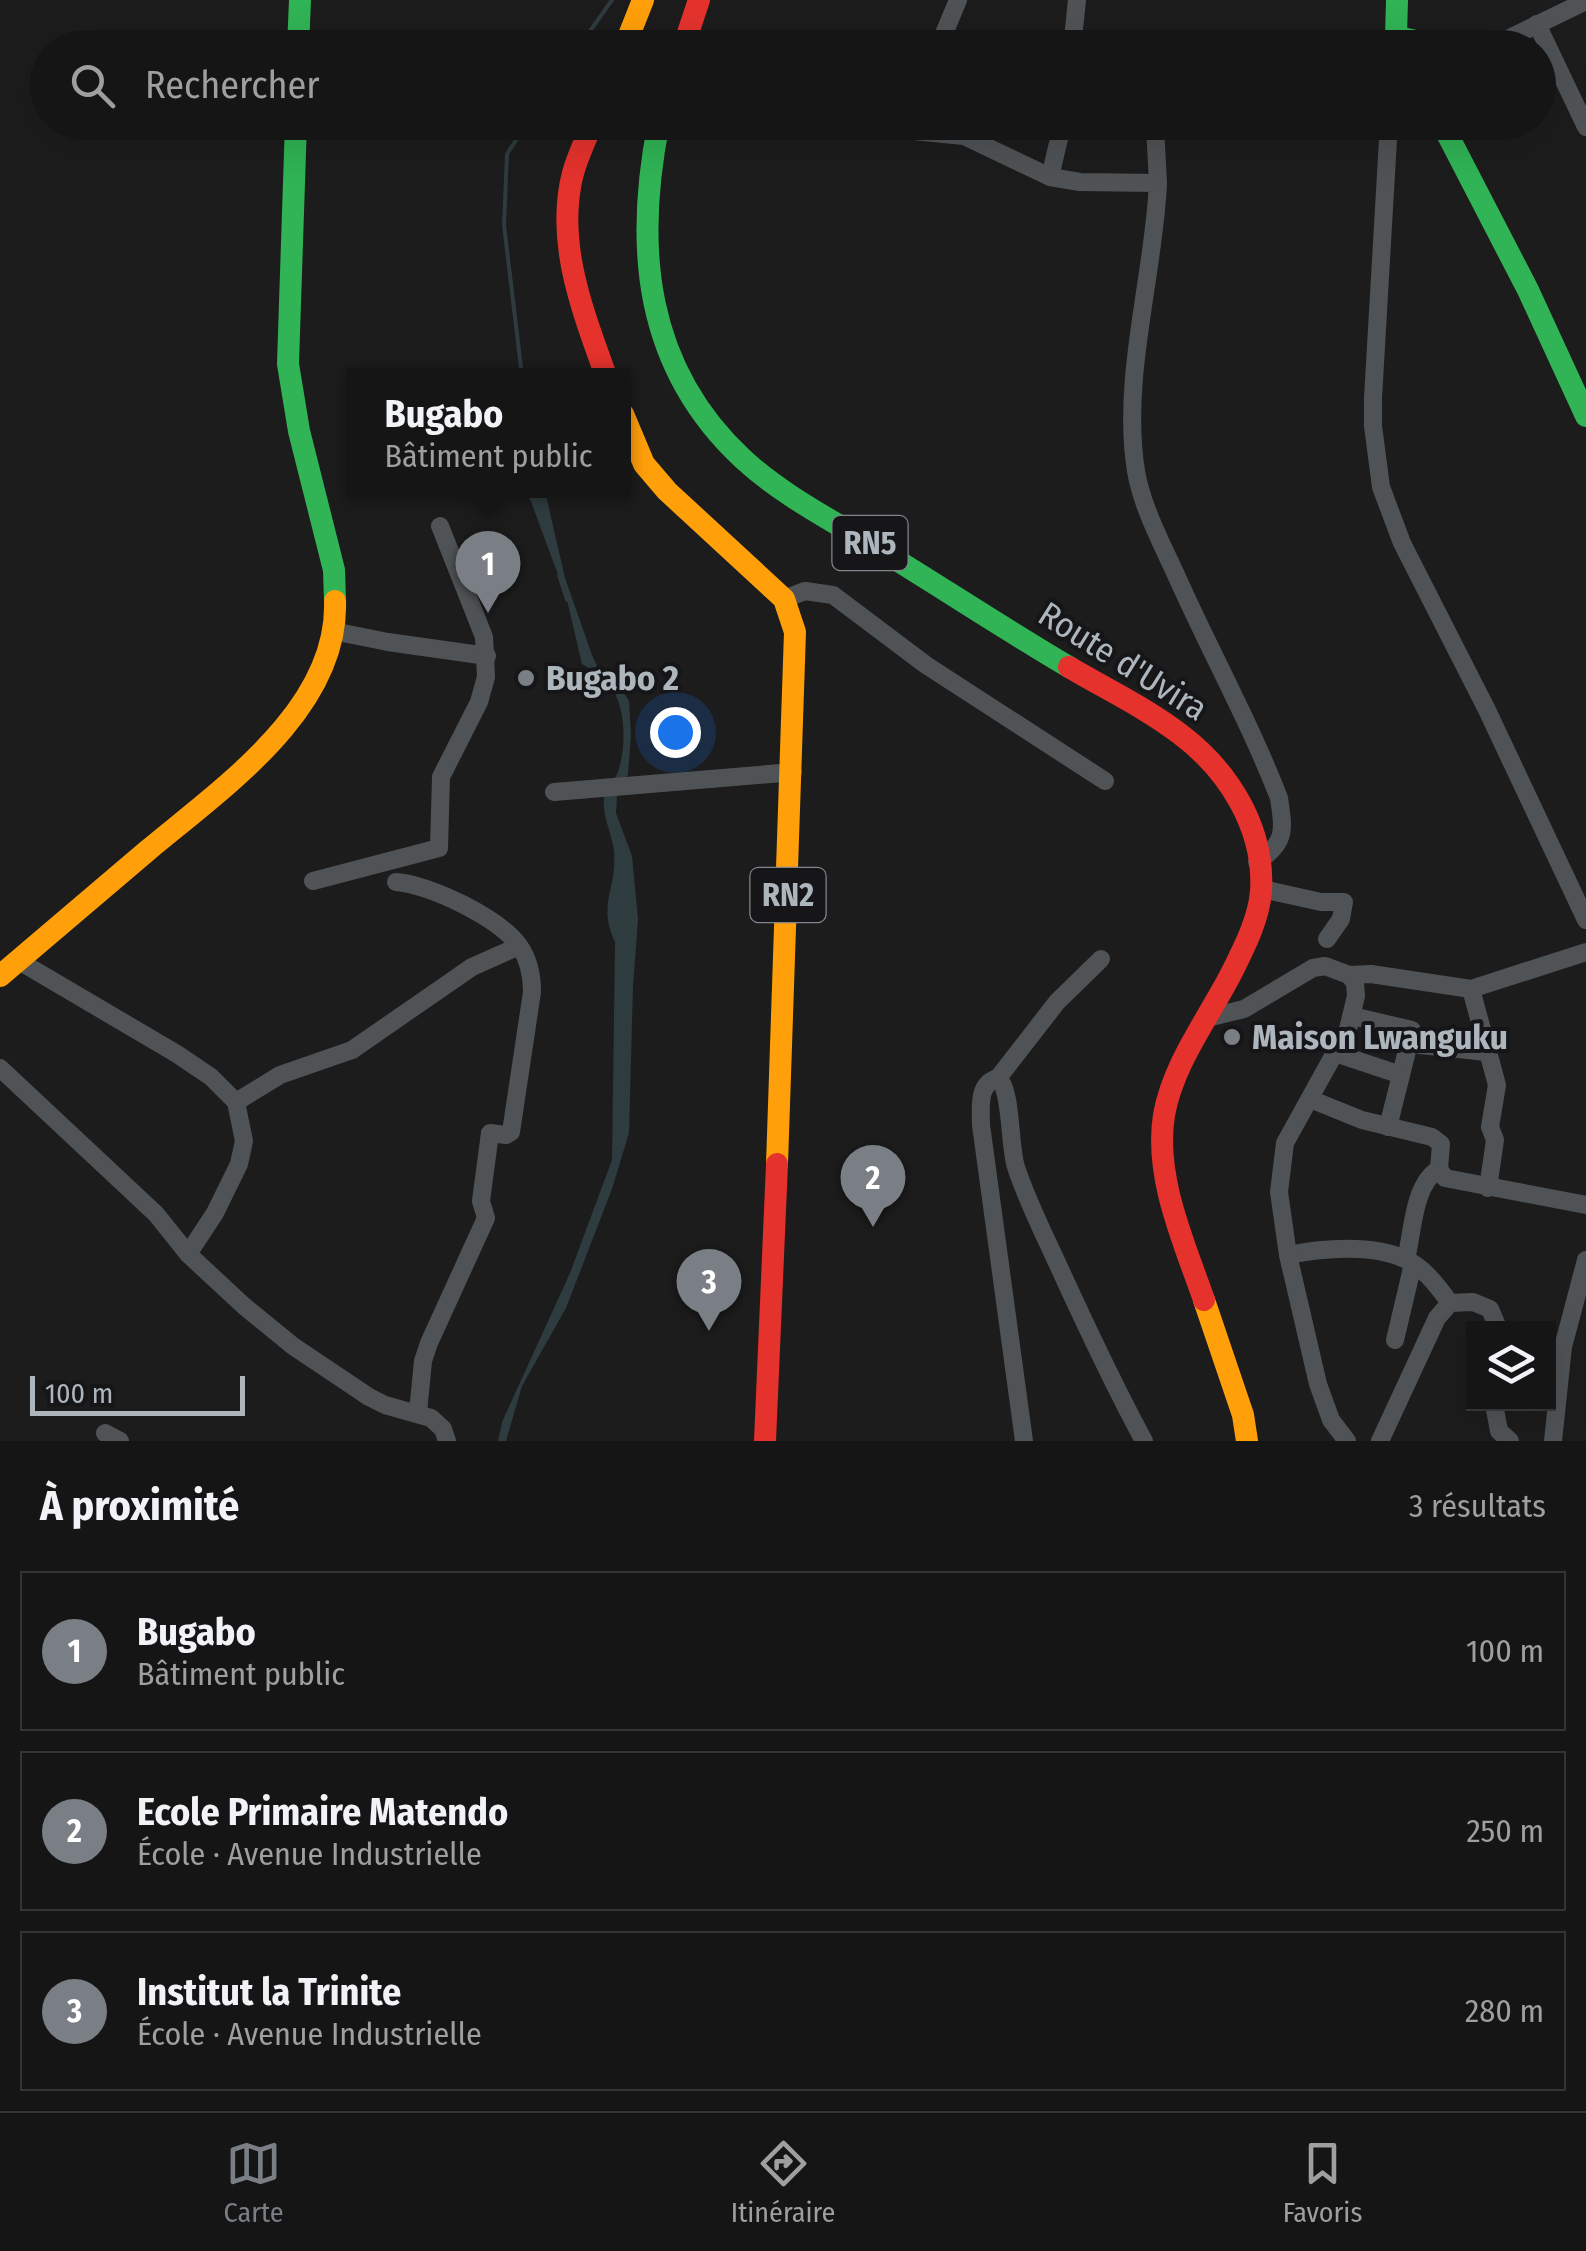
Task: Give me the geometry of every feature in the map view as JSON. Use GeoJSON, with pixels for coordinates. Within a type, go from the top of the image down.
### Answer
{"type":"FeatureCollection","features":[{"type":"Feature","properties":{"kind":"main road"},"geometry":{"type":"LineString","coordinates":[[299,30],[300,0]]}},
{"type":"Feature","properties":{"kind":"main road"},"geometry":{"type":"LineString","coordinates":[[631,30],[643,0]]}},
{"type":"Feature","properties":{"kind":"main road"},"geometry":{"type":"LineString","coordinates":[[688,30],[699,0]]}},
{"type":"Feature","properties":{"kind":"main road"},"geometry":{"type":"LineString","coordinates":[[1391,30],[1397,0]]}},
{"type":"Feature","properties":{"kind":"main road"},"geometry":{"type":"LineString","coordinates":[[0,976],[262,754],[291,722],[325,661],[333,631],[337,586],[332,548],[297,416],[287,352],[295,140]]}},
{"type":"Feature","properties":{"kind":"main road"},"geometry":{"type":"LineString","coordinates":[[586,140],[572,174],[570,255],[604,368]]}},
{"type":"Feature","properties":{"kind":"main road","name":"Route d'Uvira"},"geometry":{"type":"LineString","coordinates":[[655,140],[646,207],[657,326],[675,369],[703,418],[743,460],[815,510],[1143,709],[1194,745],[1216,767],[1247,815],[1262,889],[1248,933],[1167,1102],[1164,1125],[1166,1183],[1177,1227],[1242,1416],[1246,1441]]}},
{"type":"Feature","properties":{"kind":"main road"},"geometry":{"type":"LineString","coordinates":[[1451,140],[1528,290],[1586,416]]}},
{"type":"Feature","properties":{"kind":"main road"},"geometry":{"type":"LineString","coordinates":[[631,433],[644,464],[667,491],[784,598]]}},
{"type":"Feature","properties":{"kind":"main road","name":"RN2"},"geometry":{"type":"LineString","coordinates":[[765,1441],[792,772],[794,632],[784,598]]}},
{"type":"Feature","properties":{"kind":"street"},"geometry":{"type":"LineString","coordinates":[[946,30],[958,0]]}},
{"type":"Feature","properties":{"kind":"street"},"geometry":{"type":"LineString","coordinates":[[1074,30],[1077,0]]}},
{"type":"Feature","properties":{"kind":"street"},"geometry":{"type":"LineString","coordinates":[[1526,30],[1586,1]]}},
{"type":"Feature","properties":{"kind":"street"},"geometry":{"type":"LineString","coordinates":[[1538,24],[1541,30]]}},
{"type":"Feature","properties":{"kind":"street"},"geometry":{"type":"LineString","coordinates":[[1556,63],[1586,127]]}},
{"type":"Feature","properties":{"kind":"street"},"geometry":{"type":"LineString","coordinates":[[973,140],[1050,176],[1080,182],[1158,183]]}},
{"type":"Feature","properties":{"kind":"street"},"geometry":{"type":"LineString","coordinates":[[1050,176],[1059,140]]}},
{"type":"Feature","properties":{"kind":"street"},"geometry":{"type":"LineString","coordinates":[[1156,140],[1156,222],[1140,306],[1136,472],[1164,547],[1279,798],[1283,830],[1276,849],[1257,862]]}},
{"type":"Feature","properties":{"kind":"street"},"geometry":{"type":"LineString","coordinates":[[1388,140],[1373,398],[1381,487],[1402,543],[1487,710],[1586,920]]}},
{"type":"Feature","properties":{"kind":"street"},"geometry":{"type":"LineString","coordinates":[[313,881],[438,848],[441,776],[479,702],[487,656],[478,619],[440,526]]}},
{"type":"Feature","properties":{"kind":"street"},"geometry":{"type":"LineString","coordinates":[[784,598],[805,591],[834,596],[926,664],[1105,781]]}},
{"type":"Feature","properties":{"kind":"street"},"geometry":{"type":"LineString","coordinates":[[333,631],[487,656]]}},
{"type":"Feature","properties":{"kind":"street"},"geometry":{"type":"LineString","coordinates":[[554,792],[638,788],[792,772]]}},
{"type":"Feature","properties":{"kind":"street"},"geometry":{"type":"LineString","coordinates":[[396,882],[412,883],[474,911],[519,946],[532,973],[511,1132],[490,1133],[481,1202],[486,1218],[428,1344],[418,1412]]}},
{"type":"Feature","properties":{"kind":"street"},"geometry":{"type":"LineString","coordinates":[[1262,889],[1346,904],[1327,938]]}},
{"type":"Feature","properties":{"kind":"street"},"geometry":{"type":"LineString","coordinates":[[236,1102],[280,1076],[352,1050],[472,967],[519,946]]}},
{"type":"Feature","properties":{"kind":"street"},"geometry":{"type":"LineString","coordinates":[[1206,1018],[1244,1009],[1312,968],[1325,966],[1349,975],[1371,974],[1471,989],[1586,952]]}},
{"type":"Feature","properties":{"kind":"street"},"geometry":{"type":"LineString","coordinates":[[1024,1441],[981,1125],[981,1098],[986,1086],[998,1078],[1057,1002],[1102,959]]}},
{"type":"Feature","properties":{"kind":"street"},"geometry":{"type":"LineString","coordinates":[[19,961],[176,1054],[211,1077],[236,1102],[244,1141],[239,1164],[215,1214],[188,1254]]}},
{"type":"Feature","properties":{"kind":"street"},"geometry":{"type":"LineString","coordinates":[[1346,1441],[1331,1420],[1318,1384],[1281,1222],[1280,1166],[1286,1143],[1352,1016],[1356,983],[1349,975]]}},
{"type":"Feature","properties":{"kind":"street"},"geometry":{"type":"LineString","coordinates":[[1471,989],[1485,1033],[1497,1097],[1490,1127],[1495,1140],[1488,1188]]}},
{"type":"Feature","properties":{"kind":"street"},"geometry":{"type":"LineString","coordinates":[[1352,1016],[1412,1030],[1388,1127]]}},
{"type":"Feature","properties":{"kind":"street"},"geometry":{"type":"LineString","coordinates":[[1411,1044],[1487,1052]]}},
{"type":"Feature","properties":{"kind":"street"},"geometry":{"type":"LineString","coordinates":[[1335,1053],[1401,1075]]}},
{"type":"Feature","properties":{"kind":"street"},"geometry":{"type":"LineString","coordinates":[[0,1068],[156,1214],[188,1254],[293,1346],[385,1406],[431,1418],[443,1429],[447,1441]]}},
{"type":"Feature","properties":{"kind":"street"},"geometry":{"type":"LineString","coordinates":[[998,1078],[1007,1094],[1015,1166],[1097,1352],[1144,1441]]}},
{"type":"Feature","properties":{"kind":"street"},"geometry":{"type":"LineString","coordinates":[[1310,1099],[1362,1120],[1425,1134],[1441,1144],[1438,1169],[1445,1178],[1586,1205]]}},
{"type":"Feature","properties":{"kind":"street"},"geometry":{"type":"LineString","coordinates":[[1394,1340],[1421,1191],[1429,1174],[1438,1169]]}},
{"type":"Feature","properties":{"kind":"street"},"geometry":{"type":"LineString","coordinates":[[1288,1255],[1376,1251],[1410,1262],[1428,1276],[1450,1303]]}},
{"type":"Feature","properties":{"kind":"street"},"geometry":{"type":"LineString","coordinates":[[1552,1441],[1563,1347],[1586,1260]]}},
{"type":"Feature","properties":{"kind":"street"},"geometry":{"type":"LineString","coordinates":[[1380,1441],[1437,1318],[1450,1303],[1460,1300],[1490,1309],[1495,1321]]}},
{"type":"Feature","properties":{"kind":"street"},"geometry":{"type":"LineString","coordinates":[[1496,1411],[1500,1431],[1510,1441]]}},
{"type":"Feature","properties":{"kind":"shaded area"},"geometry":{"type":"Polygon","coordinates":[[[530,498],[547,498],[565,578],[592,655],[598,668],[616,681],[629,701],[628,774],[617,796],[616,813],[632,856],[638,919],[629,1133],[566,1308],[522,1386],[506,1441],[498,1441],[502,1422],[570,1273],[612,1160],[615,942],[608,907],[614,851],[604,805],[605,794],[621,761],[624,737],[614,691],[600,675],[582,664],[566,596],[530,498]]]}},
{"type":"Feature","properties":{"kind":"waterway"},"geometry":{"type":"LineString","coordinates":[[591,30],[612,0]]}},
{"type":"Feature","properties":{"kind":"waterway"},"geometry":{"type":"LineString","coordinates":[[516,140],[507,154],[504,225],[521,368]]}},
{"type":"Feature","properties":{"kind":"waterway"},"geometry":{"type":"LineString","coordinates":[[559,575],[567,600]]}},
{"type":"Feature","properties":{"kind":"traffic: fast"},"geometry":{"type":"LineString","coordinates":[[299,30],[300,0]]}},
{"type":"Feature","properties":{"kind":"traffic: fast"},"geometry":{"type":"LineString","coordinates":[[1396,30],[1397,0]]}},
{"type":"Feature","properties":{"kind":"traffic: fast"},"geometry":{"type":"LineString","coordinates":[[295,140],[288,364],[299,431],[334,570],[335,601]]}},
{"type":"Feature","properties":{"kind":"traffic: fast"},"geometry":{"type":"LineString","coordinates":[[656,140],[648,214],[648,259],[654,303],[666,345],[685,385],[710,423],[743,459],[792,497],[1069,667]]}},
{"type":"Feature","properties":{"kind":"traffic: fast"},"geometry":{"type":"LineString","coordinates":[[1450,140],[1528,290],[1586,416]]}},
{"type":"Feature","properties":{"kind":"traffic: slow"},"geometry":{"type":"LineString","coordinates":[[631,30],[643,0]]}},
{"type":"Feature","properties":{"kind":"traffic: slow"},"geometry":{"type":"LineString","coordinates":[[631,433],[644,464],[667,491],[784,599],[795,632],[777,1164]]}},
{"type":"Feature","properties":{"kind":"traffic: slow"},"geometry":{"type":"LineString","coordinates":[[0,976],[208,801],[270,743],[297,711],[318,677],[331,640],[335,601]]}},
{"type":"Feature","properties":{"kind":"traffic: slow"},"geometry":{"type":"LineString","coordinates":[[1204,1300],[1243,1415],[1247,1441]]}},
{"type":"Feature","properties":{"kind":"traffic: jam"},"geometry":{"type":"LineString","coordinates":[[689,30],[699,0]]}},
{"type":"Feature","properties":{"kind":"traffic: jam"},"geometry":{"type":"LineString","coordinates":[[585,140],[568,199],[569,251],[603,368]]}},
{"type":"Feature","properties":{"kind":"traffic: jam"},"geometry":{"type":"LineString","coordinates":[[1069,667],[1154,716],[1197,748],[1240,802],[1257,845],[1261,891],[1254,922],[1233,970],[1175,1077],[1164,1115],[1163,1162],[1167,1185],[1204,1300]]}},
{"type":"Feature","properties":{"kind":"traffic: jam"},"geometry":{"type":"LineString","coordinates":[[765,1441],[777,1164]]}},
{"type":"Feature","properties":{"kind":"place","name":"Bugabo"},"geometry":{"type":"Point","coordinates":[488,613]}},
{"type":"Feature","properties":{"kind":"place","name":"Bugabo 2"},"geometry":{"type":"Point","coordinates":[526,678]}},
{"type":"Feature","properties":{"kind":"place","name":"Maison Lwanguku"},"geometry":{"type":"Point","coordinates":[1232,1037]}},
{"type":"Feature","properties":{"kind":"place","name":"Ecole Primaire Matendo"},"geometry":{"type":"Point","coordinates":[873,1227]}},
{"type":"Feature","properties":{"kind":"place","name":"Institut la Trinite"},"geometry":{"type":"Point","coordinates":[709,1331]}}]}
